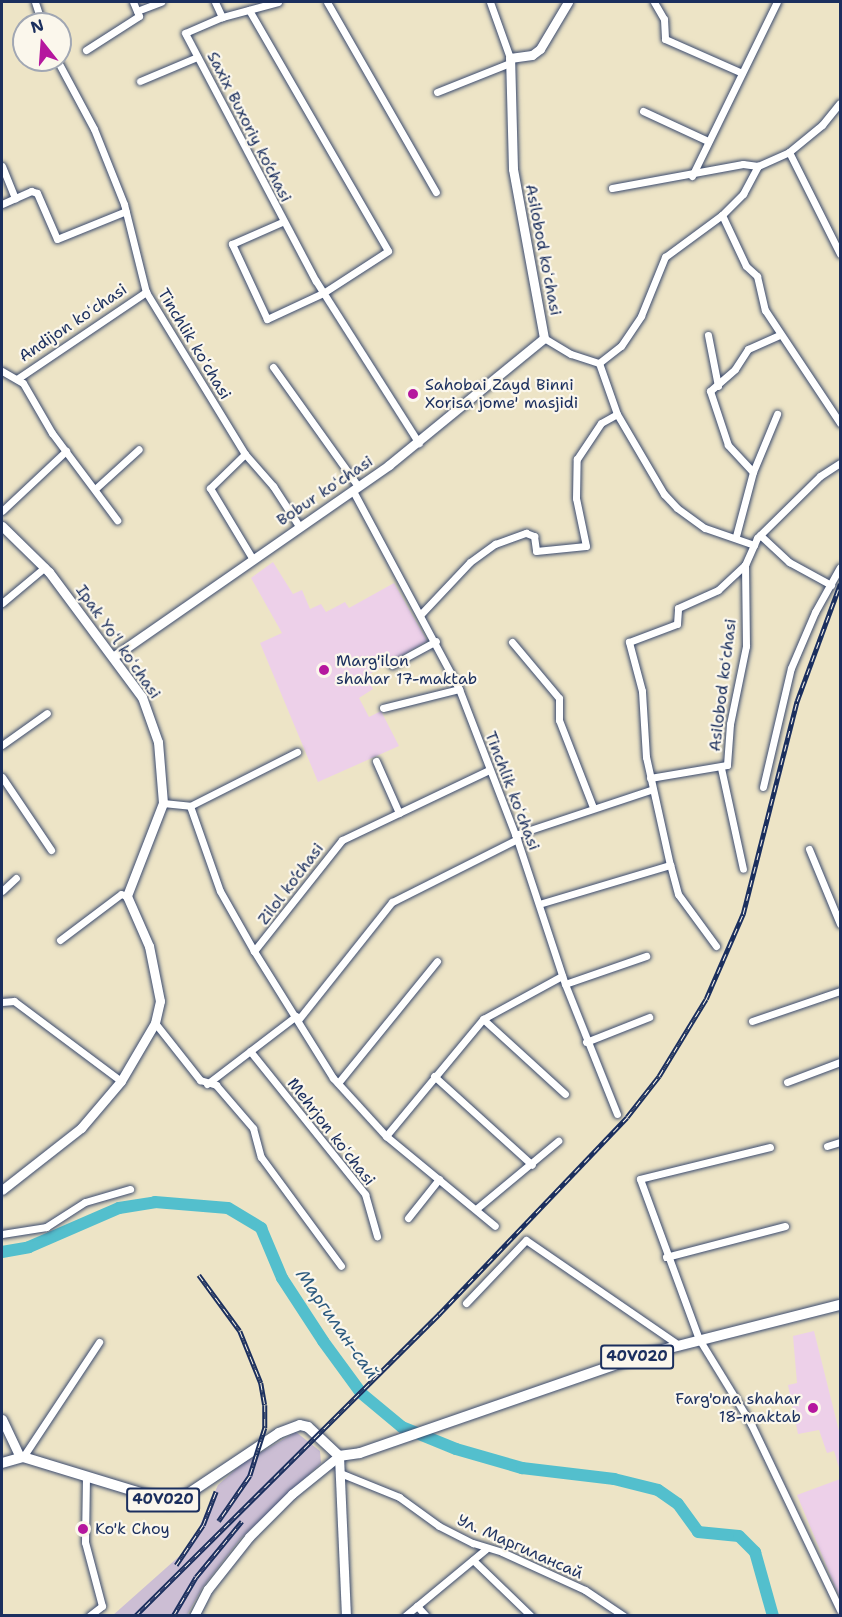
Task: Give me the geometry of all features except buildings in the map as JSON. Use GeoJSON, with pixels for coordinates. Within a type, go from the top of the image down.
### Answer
{"type":"FeatureCollection","features":[{"type":"Feature","properties":{"kind":"main road","name":"40V020"},"geometry":{"type":"LineString","coordinates":[[21,1457],[170,1502],[182,1498],[279,1433],[300,1425],[308,1427],[339,1456],[360,1453],[438,1424],[679,1345],[840,1305]]}},
{"type":"Feature","properties":{"kind":"main road"},"geometry":{"type":"LineString","coordinates":[[2,1463],[21,1457]]}},
{"type":"Feature","properties":{"kind":"street"},"geometry":{"type":"LineString","coordinates":[[133,2],[138,14]]}},
{"type":"Feature","properties":{"kind":"street"},"geometry":{"type":"LineString","coordinates":[[86,50],[138,14],[160,2]]}},
{"type":"Feature","properties":{"kind":"street"},"geometry":{"type":"LineString","coordinates":[[215,2],[222,17]]}},
{"type":"Feature","properties":{"kind":"street","name":"Saxix Buxoriy ko‘chasi"},"geometry":{"type":"LineString","coordinates":[[278,2],[222,17],[185,33],[282,222],[323,293],[419,443]]}},
{"type":"Feature","properties":{"kind":"street"},"geometry":{"type":"LineString","coordinates":[[327,2],[436,192]]}},
{"type":"Feature","properties":{"kind":"street","name":"Asilobod koʻchasi"},"geometry":{"type":"LineString","coordinates":[[490,2],[510,60],[513,169],[544,338],[571,354],[599,363]]}},
{"type":"Feature","properties":{"kind":"street"},"geometry":{"type":"LineString","coordinates":[[437,92],[510,60],[532,55],[540,49],[568,2]]}},
{"type":"Feature","properties":{"kind":"street"},"geometry":{"type":"LineString","coordinates":[[654,2],[664,19],[665,39],[742,73]]}},
{"type":"Feature","properties":{"kind":"street"},"geometry":{"type":"LineString","coordinates":[[692,176],[777,2]]}},
{"type":"Feature","properties":{"kind":"street"},"geometry":{"type":"LineString","coordinates":[[249,10],[388,251],[323,293],[267,319],[232,244],[282,222]]}},
{"type":"Feature","properties":{"kind":"street"},"geometry":{"type":"LineString","coordinates":[[140,81],[197,57]]}},
{"type":"Feature","properties":{"kind":"street","name":"Tinchlik koʻchasi"},"geometry":{"type":"LineString","coordinates":[[63,72],[94,129],[126,211],[146,292],[245,454],[273,486],[299,526]]}},
{"type":"Feature","properties":{"kind":"street"},"geometry":{"type":"LineString","coordinates":[[612,188],[692,176],[743,164],[758,166],[789,152],[822,125],[840,103]]}},
{"type":"Feature","properties":{"kind":"street"},"geometry":{"type":"LineString","coordinates":[[643,111],[708,141]]}},
{"type":"Feature","properties":{"kind":"street"},"geometry":{"type":"LineString","coordinates":[[789,152],[840,254]]}},
{"type":"Feature","properties":{"kind":"street"},"geometry":{"type":"LineString","coordinates":[[2,166],[15,198]]}},
{"type":"Feature","properties":{"kind":"street"},"geometry":{"type":"LineString","coordinates":[[754,545],[736,536],[705,528],[677,508],[664,494],[617,414],[599,363],[621,346],[640,316],[665,257],[722,215],[743,194],[758,166]]}},
{"type":"Feature","properties":{"kind":"street"},"geometry":{"type":"LineString","coordinates":[[2,204],[15,198],[37,193],[57,239],[126,211]]}},
{"type":"Feature","properties":{"kind":"street"},"geometry":{"type":"LineString","coordinates":[[722,215],[746,266],[757,276],[765,310],[840,423]]}},
{"type":"Feature","properties":{"kind":"street","name":"Andijon koʻchasi"},"geometry":{"type":"LineString","coordinates":[[17,379],[146,292]]}},
{"type":"Feature","properties":{"kind":"street"},"geometry":{"type":"LineString","coordinates":[[708,335],[718,386]]}},
{"type":"Feature","properties":{"kind":"street"},"geometry":{"type":"LineString","coordinates":[[753,472],[728,445],[710,395],[748,349],[780,335]]}},
{"type":"Feature","properties":{"kind":"street","name":"Bobur koʻchasi"},"geometry":{"type":"LineString","coordinates":[[113,657],[419,443],[544,338]]}},
{"type":"Feature","properties":{"kind":"street","name":"Tinchlik koʻchasi"},"geometry":{"type":"LineString","coordinates":[[273,367],[356,488],[459,689],[516,837],[563,980],[616,1114]]}},
{"type":"Feature","properties":{"kind":"street","name":"Andijon koʻchasi"},"geometry":{"type":"LineString","coordinates":[[2,370],[17,379],[29,392],[66,451],[117,520]]}},
{"type":"Feature","properties":{"kind":"street"},"geometry":{"type":"LineString","coordinates":[[421,614],[470,562],[495,544],[526,533],[534,536],[536,551],[586,546],[576,498],[577,459],[601,423],[617,414]]}},
{"type":"Feature","properties":{"kind":"street"},"geometry":{"type":"LineString","coordinates":[[736,536],[753,472],[777,414]]}},
{"type":"Feature","properties":{"kind":"street"},"geometry":{"type":"LineString","coordinates":[[95,489],[140,449]]}},
{"type":"Feature","properties":{"kind":"street"},"geometry":{"type":"LineString","coordinates":[[2,511],[66,451]]}},
{"type":"Feature","properties":{"kind":"street"},"geometry":{"type":"LineString","coordinates":[[245,454],[210,488],[252,558]]}},
{"type":"Feature","properties":{"kind":"street","name":"Asilobod koʻchasi"},"geometry":{"type":"LineString","coordinates":[[716,946],[678,894],[652,789],[642,691],[630,639],[677,624],[678,608],[718,590],[745,565],[760,535],[820,476],[840,463]]}},
{"type":"Feature","properties":{"kind":"street","name":"Ipak Yoʻl koʻchasi"},"geometry":{"type":"LineString","coordinates":[[2,526],[45,567],[142,698],[152,719],[158,742],[163,802],[127,896]]}},
{"type":"Feature","properties":{"kind":"street"},"geometry":{"type":"LineString","coordinates":[[760,535],[798,568],[831,585]]}},
{"type":"Feature","properties":{"kind":"street","name":"Asilobod koʻchasi"},"geometry":{"type":"LineString","coordinates":[[650,778],[721,768],[729,760],[730,724],[746,646],[745,565]]}},
{"type":"Feature","properties":{"kind":"street"},"geometry":{"type":"LineString","coordinates":[[2,603],[45,567]]}},
{"type":"Feature","properties":{"kind":"street"},"geometry":{"type":"LineString","coordinates":[[763,787],[791,668],[840,567]]}},
{"type":"Feature","properties":{"kind":"street"},"geometry":{"type":"LineString","coordinates":[[392,665],[436,641]]}},
{"type":"Feature","properties":{"kind":"street"},"geometry":{"type":"LineString","coordinates":[[512,642],[559,698],[559,720],[593,807]]}},
{"type":"Feature","properties":{"kind":"street"},"geometry":{"type":"LineString","coordinates":[[383,708],[459,689]]}},
{"type":"Feature","properties":{"kind":"street"},"geometry":{"type":"LineString","coordinates":[[2,745],[47,712]]}},
{"type":"Feature","properties":{"kind":"street"},"geometry":{"type":"LineString","coordinates":[[163,802],[190,806],[297,752]]}},
{"type":"Feature","properties":{"kind":"street"},"geometry":{"type":"LineString","coordinates":[[376,761],[399,813]]}},
{"type":"Feature","properties":{"kind":"street"},"geometry":{"type":"LineString","coordinates":[[721,768],[743,869]]}},
{"type":"Feature","properties":{"kind":"street","name":"Zilol ko‘chasi"},"geometry":{"type":"LineString","coordinates":[[255,951],[342,840],[489,770]]}},
{"type":"Feature","properties":{"kind":"street"},"geometry":{"type":"LineString","coordinates":[[2,777],[51,850]]}},
{"type":"Feature","properties":{"kind":"street"},"geometry":{"type":"LineString","coordinates":[[207,1084],[297,1018],[392,902],[516,837],[593,807],[652,789]]}},
{"type":"Feature","properties":{"kind":"street"},"geometry":{"type":"LineString","coordinates":[[190,806],[220,891],[338,1083],[386,1136],[495,1226]]}},
{"type":"Feature","properties":{"kind":"street"},"geometry":{"type":"LineString","coordinates":[[809,849],[840,924]]}},
{"type":"Feature","properties":{"kind":"street"},"geometry":{"type":"LineString","coordinates":[[539,904],[670,865]]}},
{"type":"Feature","properties":{"kind":"street"},"geometry":{"type":"LineString","coordinates":[[2,891],[16,878]]}},
{"type":"Feature","properties":{"kind":"street"},"geometry":{"type":"LineString","coordinates":[[2,1190],[81,1128],[121,1081],[155,1023],[160,1001],[149,946],[127,896],[121,894],[60,940]]}},
{"type":"Feature","properties":{"kind":"street"},"geometry":{"type":"LineString","coordinates":[[386,1136],[483,1019],[563,980],[646,956]]}},
{"type":"Feature","properties":{"kind":"street"},"geometry":{"type":"LineString","coordinates":[[338,1083],[437,960]]}},
{"type":"Feature","properties":{"kind":"street"},"geometry":{"type":"LineString","coordinates":[[752,1022],[840,991]]}},
{"type":"Feature","properties":{"kind":"street"},"geometry":{"type":"LineString","coordinates":[[2,1002],[14,1001],[121,1081]]}},
{"type":"Feature","properties":{"kind":"street"},"geometry":{"type":"LineString","coordinates":[[586,1042],[649,1017]]}},
{"type":"Feature","properties":{"kind":"street"},"geometry":{"type":"LineString","coordinates":[[483,1019],[565,1094]]}},
{"type":"Feature","properties":{"kind":"street"},"geometry":{"type":"LineString","coordinates":[[155,1023],[207,1084],[216,1085],[253,1128],[261,1157],[341,1266]]}},
{"type":"Feature","properties":{"kind":"street","name":"Mehrjon koʻchasi"},"geometry":{"type":"LineString","coordinates":[[250,1051],[365,1194],[377,1236]]}},
{"type":"Feature","properties":{"kind":"street"},"geometry":{"type":"LineString","coordinates":[[787,1082],[840,1062]]}},
{"type":"Feature","properties":{"kind":"street"},"geometry":{"type":"LineString","coordinates":[[434,1076],[532,1165]]}},
{"type":"Feature","properties":{"kind":"street"},"geometry":{"type":"LineString","coordinates":[[476,1209],[532,1165],[558,1141]]}},
{"type":"Feature","properties":{"kind":"street"},"geometry":{"type":"LineString","coordinates":[[827,1146],[840,1142]]}},
{"type":"Feature","properties":{"kind":"street"},"geometry":{"type":"LineString","coordinates":[[770,1147],[640,1179],[666,1257],[699,1339],[751,1424],[840,1610]]}},
{"type":"Feature","properties":{"kind":"street"},"geometry":{"type":"LineString","coordinates":[[408,1218],[439,1179]]}},
{"type":"Feature","properties":{"kind":"street"},"geometry":{"type":"LineString","coordinates":[[2,1234],[46,1227],[85,1202],[130,1188]]}},
{"type":"Feature","properties":{"kind":"street"},"geometry":{"type":"LineString","coordinates":[[666,1257],[785,1226]]}},
{"type":"Feature","properties":{"kind":"street"},"geometry":{"type":"LineString","coordinates":[[466,1303],[526,1240],[679,1345]]}},
{"type":"Feature","properties":{"kind":"street"},"geometry":{"type":"LineString","coordinates":[[2,1419],[21,1457],[99,1342]]}},
{"type":"Feature","properties":{"kind":"street"},"geometry":{"type":"LineString","coordinates":[[339,1456],[346,1616]]}},
{"type":"Feature","properties":{"kind":"street"},"geometry":{"type":"LineString","coordinates":[[195,1616],[208,1589],[249,1537],[292,1494],[339,1456]]}},
{"type":"Feature","properties":{"kind":"street","name":"Ул. Маргилансай"},"geometry":{"type":"LineString","coordinates":[[340,1473],[399,1497],[439,1526],[486,1549],[502,1552],[584,1590],[624,1616]]}},
{"type":"Feature","properties":{"kind":"street"},"geometry":{"type":"LineString","coordinates":[[86,1477],[85,1542],[102,1606],[89,1616]]}},
{"type":"Feature","properties":{"kind":"street"},"geometry":{"type":"LineString","coordinates":[[405,1616],[486,1549]]}},
{"type":"Feature","properties":{"kind":"street"},"geometry":{"type":"LineString","coordinates":[[472,1560],[531,1616]]}},
{"type":"Feature","properties":{"kind":"street"},"geometry":{"type":"LineString","coordinates":[[417,1606],[426,1616]]}},
{"type":"Feature","properties":{"kind":"shaded area","name":"Marg'ilon shahar 17-maktab"},"geometry":{"type":"Polygon","coordinates":[[[273,562],[293,594],[302,590],[310,609],[321,604],[326,612],[345,602],[349,608],[394,583],[427,641],[366,676],[373,689],[359,698],[369,717],[381,711],[399,746],[318,782],[260,643],[282,633],[251,578],[273,562]]]}},
{"type":"Feature","properties":{"kind":"shaded area","name":"Farg'ona shahar 18-maktab"},"geometry":{"type":"Polygon","coordinates":[[[814,1331],[840,1435],[840,1471],[834,1451],[827,1453],[819,1430],[798,1434],[788,1385],[797,1383],[793,1336],[814,1331]]]}},
{"type":"Feature","properties":{"kind":"shaded area"},"geometry":{"type":"Polygon","coordinates":[[[296,1432],[320,1451],[321,1463],[240,1539],[202,1588],[187,1615],[112,1616],[184,1552],[197,1532],[218,1485],[243,1463],[296,1432]]]}},
{"type":"Feature","properties":{"kind":"shaded area"},"geometry":{"type":"Polygon","coordinates":[[[840,1479],[840,1598],[797,1495],[840,1479]]]}},
{"type":"Feature","properties":{"kind":"waterway","name":"Маргилан-сай"},"geometry":{"type":"LineString","coordinates":[[2,1252],[29,1247],[119,1208],[155,1202],[228,1208],[261,1228],[282,1278],[323,1341],[361,1393],[402,1427],[456,1449],[522,1468],[614,1479],[658,1490],[678,1504],[698,1532],[739,1536],[755,1552],[773,1616]]}},
{"type":"Feature","properties":{"kind":"railway"},"geometry":{"type":"LineString","coordinates":[[135,1616],[439,1314],[627,1117],[659,1076],[706,999],[743,914],[797,701],[840,584]]}},
{"type":"Feature","properties":{"kind":"railway"},"geometry":{"type":"LineString","coordinates":[[199,1275],[240,1331],[261,1383],[265,1405],[265,1428],[250,1476],[219,1521]]}},
{"type":"Feature","properties":{"kind":"railway"},"geometry":{"type":"LineString","coordinates":[[176,1565],[203,1525],[216,1491]]}},
{"type":"Feature","properties":{"kind":"railway"},"geometry":{"type":"LineString","coordinates":[[173,1616],[196,1577],[242,1521]]}},
{"type":"Feature","properties":{"kind":"place","name":"Sahobai Zayd Binni Xorisa jome' masjidi"},"geometry":{"type":"Point","coordinates":[413,394]}},
{"type":"Feature","properties":{"kind":"place","name":"Marg'ilon shahar 17-maktab"},"geometry":{"type":"Point","coordinates":[324,670]}},
{"type":"Feature","properties":{"kind":"place","name":"Farg'ona shahar 18-maktab"},"geometry":{"type":"Point","coordinates":[813,1408]}},
{"type":"Feature","properties":{"kind":"place","name":"Ko'k Choy"},"geometry":{"type":"Point","coordinates":[83,1529]}}]}
